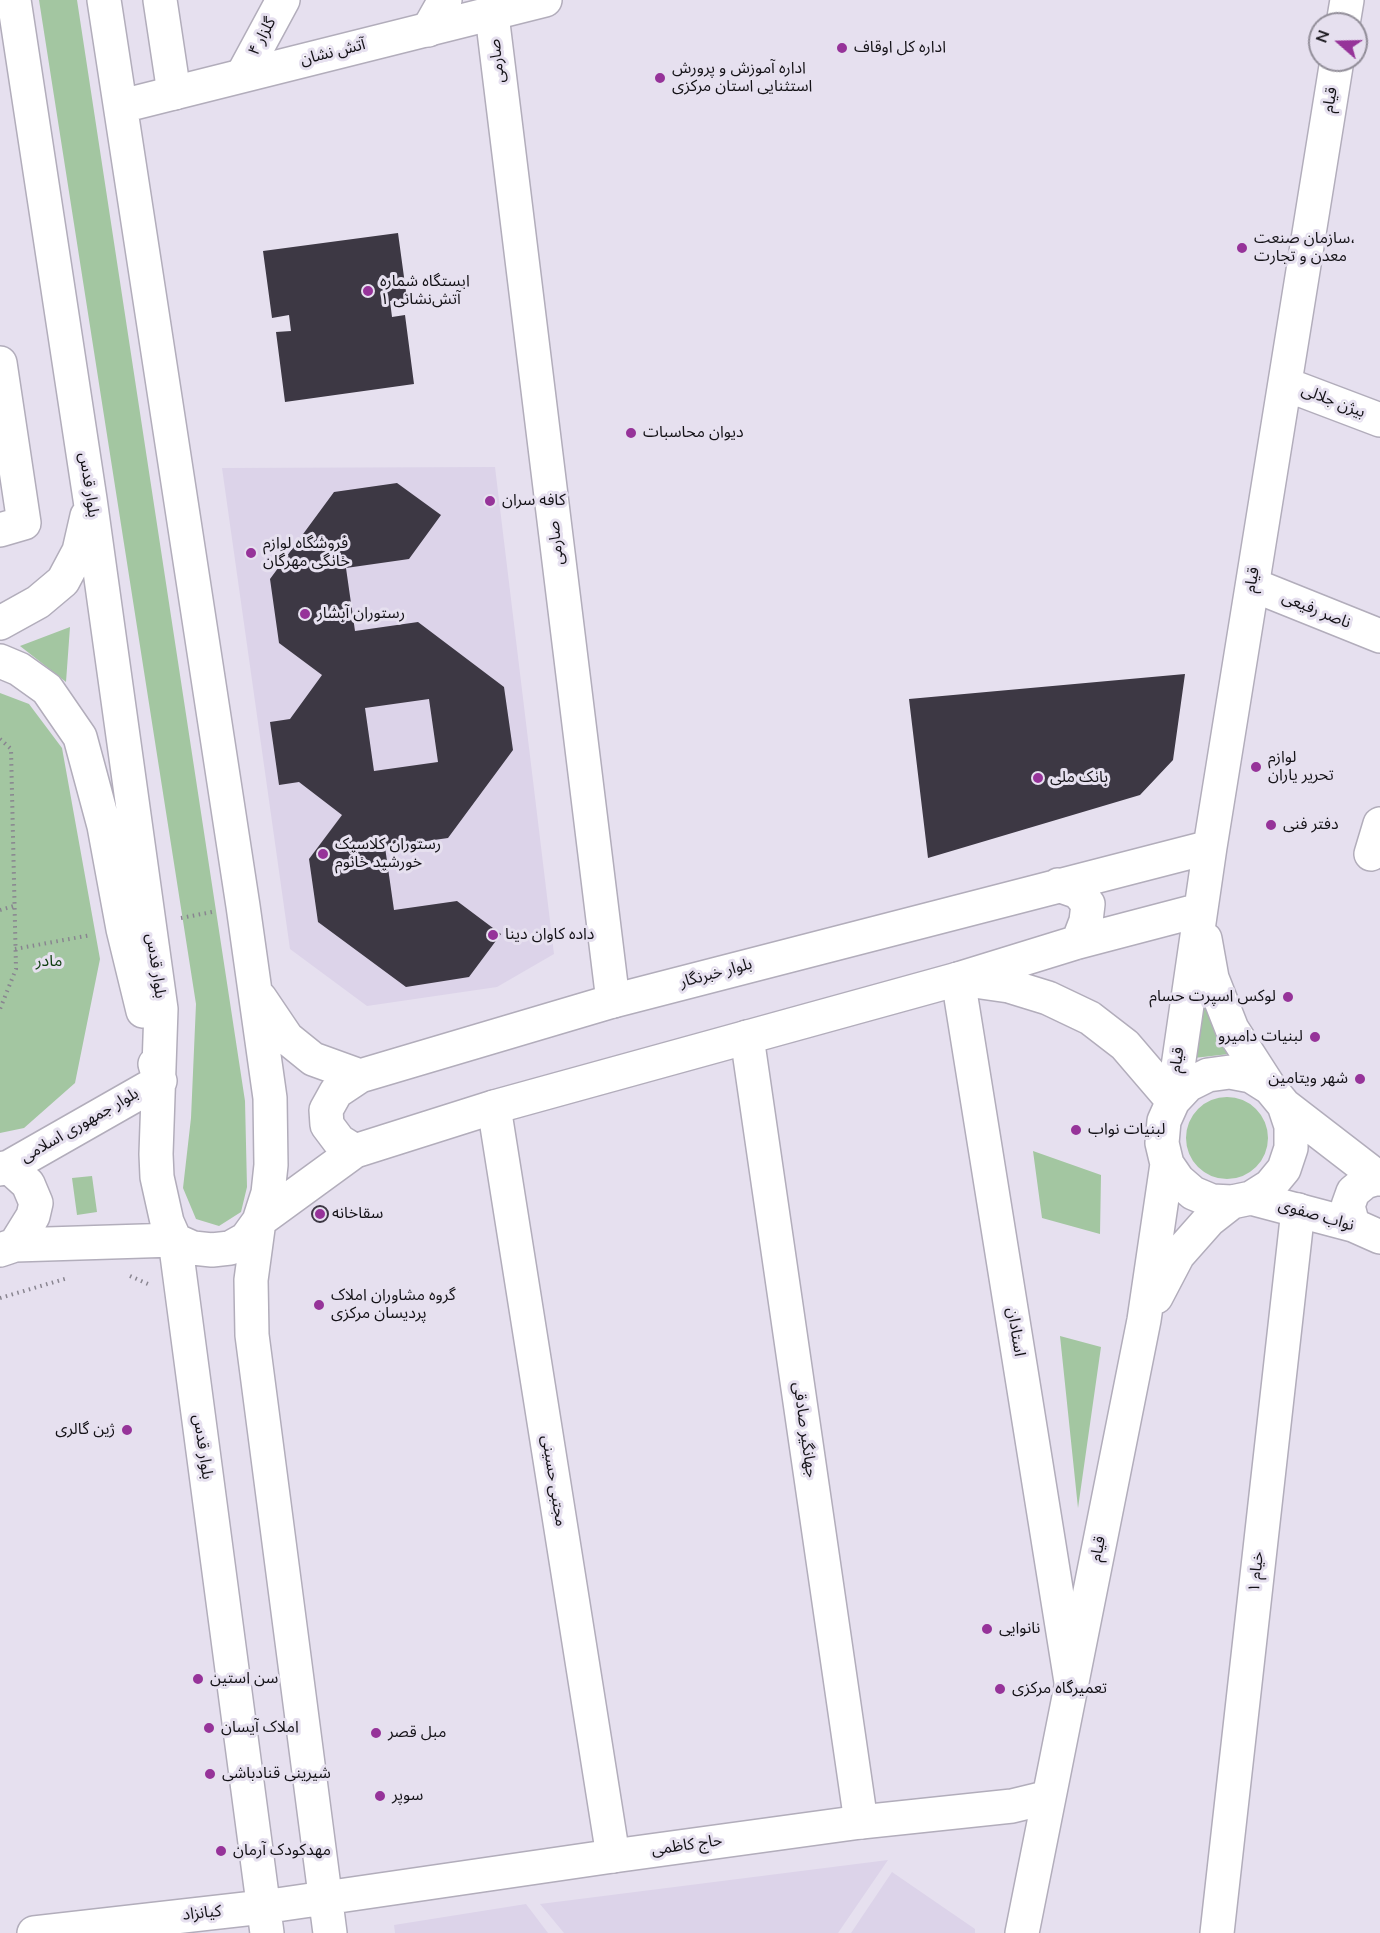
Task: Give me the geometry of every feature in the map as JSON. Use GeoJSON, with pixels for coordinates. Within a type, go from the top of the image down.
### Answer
{"type":"FeatureCollection","features":[{"type":"Feature","properties":{"kind":"street","name":"بلوار قدس"},"geometry":{"type":"LineString","coordinates":[[14,0],[90,499],[136,927],[161,1009],[157,1177],[167,1222],[174,1240],[265,1920]]}},
{"type":"Feature","properties":{"kind":"street"},"geometry":{"type":"LineString","coordinates":[[104,0],[243,906],[270,1098],[271,1165],[268,1193],[259,1221],[251,1280],[252,1335],[330,1933]]}},
{"type":"Feature","properties":{"kind":"street"},"geometry":{"type":"LineString","coordinates":[[160,0],[174,93]]}},
{"type":"Feature","properties":{"kind":"street","name":"گلزار ۴"},"geometry":{"type":"LineString","coordinates":[[243,74],[283,0]]}},
{"type":"Feature","properties":{"kind":"street"},"geometry":{"type":"LineString","coordinates":[[428,30],[445,0]]}},
{"type":"Feature","properties":{"kind":"street","name":"آتش نشان"},"geometry":{"type":"LineString","coordinates":[[122,106],[545,0]]}},
{"type":"Feature","properties":{"kind":"street","name":"صارمی"},"geometry":{"type":"LineString","coordinates":[[492,15],[613,1001]]}},
{"type":"Feature","properties":{"kind":"street","name":"قیام"},"geometry":{"type":"LineString","coordinates":[[1173,1101],[1200,910],[1335,72]]}},
{"type":"Feature","properties":{"kind":"street"},"geometry":{"type":"LineString","coordinates":[[0,363],[12,526]]}},
{"type":"Feature","properties":{"kind":"street","name":"بیژن جلالی"},"geometry":{"type":"LineString","coordinates":[[1285,384],[1380,420]]}},
{"type":"Feature","properties":{"kind":"street"},"geometry":{"type":"LineString","coordinates":[[0,623],[38,602],[63,581],[79,551],[90,499]]}},
{"type":"Feature","properties":{"kind":"street","name":"ناصر رفیعی"},"geometry":{"type":"LineString","coordinates":[[1253,585],[1380,636]]}},
{"type":"Feature","properties":{"kind":"street"},"geometry":{"type":"LineString","coordinates":[[0,662],[19,669],[47,689],[80,737],[104,826],[136,927]]}},
{"type":"Feature","properties":{"kind":"street","name":"بلوار خبرنگار"},"geometry":{"type":"LineString","coordinates":[[355,1151],[339,1141],[327,1125],[326,1110],[336,1092],[360,1076],[613,1001],[1210,847]]}},
{"type":"Feature","properties":{"kind":"street"},"geometry":{"type":"LineString","coordinates":[[1058,885],[1078,892],[1088,903],[1086,921],[1078,942]]}},
{"type":"Feature","properties":{"kind":"street"},"geometry":{"type":"LineString","coordinates":[[7,1247],[174,1240],[193,1248],[212,1250],[230,1248],[246,1239],[259,1221],[355,1151],[494,1107],[958,979],[1078,942],[1200,910],[1212,978],[1232,1029],[1277,1097],[1291,1126],[1292,1148],[1284,1169],[1270,1186],[1241,1200],[1209,1220],[1178,1255],[1144,1320]]}},
{"type":"Feature","properties":{"kind":"street"},"geometry":{"type":"LineString","coordinates":[[958,979],[1009,986],[1048,998],[1089,1018],[1125,1045],[1173,1101]]}},
{"type":"Feature","properties":{"kind":"street","name":"استادان"},"geometry":{"type":"LineString","coordinates":[[958,979],[1071,1686]]}},
{"type":"Feature","properties":{"kind":"street"},"geometry":{"type":"LineString","coordinates":[[255,991],[287,1038],[312,1059],[360,1076]]}},
{"type":"Feature","properties":{"kind":"street","name":"جهانگیر صادقی"},"geometry":{"type":"LineString","coordinates":[[747,1037],[861,1822]]}},
{"type":"Feature","properties":{"kind":"street"},"geometry":{"type":"LineString","coordinates":[[1241,1200],[1212,1201],[1193,1193],[1178,1180],[1167,1164],[1162,1143],[1164,1122],[1173,1101],[1188,1085],[1208,1075],[1230,1072],[1251,1076],[1379,1179]]}},
{"type":"Feature","properties":{"kind":"street","name":"بلوار جمهوری اسلامی"},"geometry":{"type":"LineString","coordinates":[[5,1168],[160,1081]]}},
{"type":"Feature","properties":{"kind":"street","name":"مجتبی حسینی"},"geometry":{"type":"LineString","coordinates":[[494,1107],[613,1856]]}},
{"type":"Feature","properties":{"kind":"street","name":"قیام"},"geometry":{"type":"LineString","coordinates":[[1022,1933],[1144,1320],[1167,1164]]}},
{"type":"Feature","properties":{"kind":"street"},"geometry":{"type":"LineString","coordinates":[[5,1168],[28,1184],[36,1203],[33,1216],[7,1247]]}},
{"type":"Feature","properties":{"kind":"street"},"geometry":{"type":"LineString","coordinates":[[1367,1231],[1348,1206],[1353,1192],[1365,1182],[1379,1179]]}},
{"type":"Feature","properties":{"kind":"street","name":"نواب صفوی"},"geometry":{"type":"LineString","coordinates":[[1241,1200],[1298,1210],[1367,1231]]}},
{"type":"Feature","properties":{"kind":"street","name":"خیام ۱"},"geometry":{"type":"LineString","coordinates":[[1217,1933],[1298,1210]]}},
{"type":"Feature","properties":{"kind":"street","name":"حاج کاظمی"},"geometry":{"type":"LineString","coordinates":[[325,1899],[861,1822],[1012,1806],[1049,1797]]}},
{"type":"Feature","properties":{"kind":"street","name":"کیانزاد"},"geometry":{"type":"LineString","coordinates":[[34,1933],[265,1920],[325,1899]]}},
{"type":"Feature","properties":{"kind":"path"},"geometry":{"type":"LineString","coordinates":[[0,739],[12,749],[16,969],[0,1009]]}},
{"type":"Feature","properties":{"kind":"path"},"geometry":{"type":"LineString","coordinates":[[0,910],[14,906]]}},
{"type":"Feature","properties":{"kind":"path"},"geometry":{"type":"LineString","coordinates":[[15,949],[243,906]]}},
{"type":"Feature","properties":{"kind":"path"},"geometry":{"type":"LineString","coordinates":[[128,1275],[149,1284]]}},
{"type":"Feature","properties":{"kind":"path"},"geometry":{"type":"LineString","coordinates":[[0,1298],[75,1276]]}},
{"type":"Feature","properties":{"kind":"shaded area"},"geometry":{"type":"Polygon","coordinates":[[[495,467],[554,954],[497,987],[367,1006],[290,949],[222,468],[495,467]]]}},
{"type":"Feature","properties":{"kind":"shaded area"},"geometry":{"type":"Polygon","coordinates":[[[888,1860],[838,1933],[564,1933],[540,1904],[888,1860]]]}},
{"type":"Feature","properties":{"kind":"shaded area"},"geometry":{"type":"Polygon","coordinates":[[[892,1872],[975,1929],[975,1933],[851,1933],[892,1872]]]}},
{"type":"Feature","properties":{"kind":"shaded area"},"geometry":{"type":"Polygon","coordinates":[[[526,1904],[548,1933],[395,1933],[394,1925],[526,1904]]]}},
{"type":"Feature","properties":{"kind":"green space"},"geometry":{"type":"Polygon","coordinates":[[[39,0],[77,0],[245,1101],[247,1187],[241,1212],[219,1226],[196,1219],[183,1188],[191,1118],[196,1004],[39,0]]]}},
{"type":"Feature","properties":{"kind":"green space"},"geometry":{"type":"Polygon","coordinates":[[[70,627],[66,682],[20,646],[70,627]]]}},
{"type":"Feature","properties":{"kind":"green space","name":"مادر"},"geometry":{"type":"Polygon","coordinates":[[[0,693],[29,704],[62,748],[100,959],[75,1083],[24,1128],[0,1133],[0,693]]]}},
{"type":"Feature","properties":{"kind":"green space"},"geometry":{"type":"Polygon","coordinates":[[[1203,988],[1229,1054],[1194,1058],[1203,988]]]}},
{"type":"Feature","properties":{"kind":"green space"},"geometry":{"type":"Polygon","coordinates":[[[1227,1097],[1243,1100],[1256,1109],[1265,1122],[1268,1138],[1265,1154],[1256,1167],[1243,1176],[1227,1179],[1211,1176],[1198,1167],[1189,1154],[1186,1138],[1189,1122],[1198,1109],[1211,1100],[1227,1097]]]}},
{"type":"Feature","properties":{"kind":"green space"},"geometry":{"type":"Polygon","coordinates":[[[1033,1151],[1101,1175],[1100,1234],[1042,1218],[1033,1151]]]}},
{"type":"Feature","properties":{"kind":"green space"},"geometry":{"type":"Polygon","coordinates":[[[92,1176],[97,1212],[77,1215],[72,1178],[92,1176]]]}},
{"type":"Feature","properties":{"kind":"green space"},"geometry":{"type":"Polygon","coordinates":[[[1060,1336],[1101,1347],[1078,1508],[1060,1336]]]}},
{"type":"Feature","properties":{"kind":"building"},"geometry":{"type":"Polygon","coordinates":[[[398,233],[407,299],[390,301],[392,317],[405,315],[414,384],[285,402],[276,332],[291,331],[289,315],[272,318],[263,251],[398,233]]]}},
{"type":"Feature","properties":{"kind":"building"},"geometry":{"type":"Polygon","coordinates":[[[397,483],[441,515],[409,559],[346,568],[355,631],[418,622],[504,687],[513,750],[448,838],[385,847],[394,910],[457,901],[501,934],[469,977],[406,987],[318,922],[309,859],[342,815],[299,782],[279,785],[270,722],[290,719],[322,675],[279,643],[270,579],[334,492],[397,483]],[[429,699],[365,708],[374,771],[438,762],[429,699]]]}},
{"type":"Feature","properties":{"kind":"building","name":"بانک ملی"},"geometry":{"type":"Polygon","coordinates":[[[1185,674],[1173,760],[1140,795],[928,858],[909,699],[1185,674]]]}},
{"type":"Feature","properties":{"kind":"building","name":"سقاخانه"},"geometry":{"type":"Polygon","coordinates":[[[320,1205],[326,1208],[329,1214],[326,1220],[320,1223],[314,1220],[311,1214],[314,1208],[320,1205]]]}},
{"type":"Feature","properties":{"kind":"place","name":"اداره کل اوقاف"},"geometry":{"type":"Point","coordinates":[842,48]}},
{"type":"Feature","properties":{"kind":"place","name":"اداره آموزش و پرورش استثنایی استان مرکزی"},"geometry":{"type":"Point","coordinates":[660,78]}},
{"type":"Feature","properties":{"kind":"place","name":"سازمان صنعت، معدن و تجارت"},"geometry":{"type":"Point","coordinates":[1242,248]}},
{"type":"Feature","properties":{"kind":"place","name":"ایستگاه شماره ۱ آتش‌نشانی"},"geometry":{"type":"Point","coordinates":[368,291]}},
{"type":"Feature","properties":{"kind":"place","name":"دیوان محاسبات"},"geometry":{"type":"Point","coordinates":[631,433]}},
{"type":"Feature","properties":{"kind":"place","name":"کافه سران"},"geometry":{"type":"Point","coordinates":[490,501]}},
{"type":"Feature","properties":{"kind":"place","name":"فروشگاه لوازم خانگی مهرگان"},"geometry":{"type":"Point","coordinates":[251,553]}},
{"type":"Feature","properties":{"kind":"place","name":"رستوران آبشار"},"geometry":{"type":"Point","coordinates":[305,614]}},
{"type":"Feature","properties":{"kind":"place","name":"لوازم تحریر یاران"},"geometry":{"type":"Point","coordinates":[1256,767]}},
{"type":"Feature","properties":{"kind":"place","name":"بانک ملی"},"geometry":{"type":"Point","coordinates":[1038,778]}},
{"type":"Feature","properties":{"kind":"place","name":"دفتر فنی"},"geometry":{"type":"Point","coordinates":[1271,825]}},
{"type":"Feature","properties":{"kind":"place","name":"رستوران کلاسیک خورشید خانوم"},"geometry":{"type":"Point","coordinates":[323,854]}},
{"type":"Feature","properties":{"kind":"place","name":"داده کاوان دینا"},"geometry":{"type":"Point","coordinates":[493,935]}},
{"type":"Feature","properties":{"kind":"place","name":"لوکس اسپرت حسام"},"geometry":{"type":"Point","coordinates":[1288,997]}},
{"type":"Feature","properties":{"kind":"place","name":"لبنیات دامیرو"},"geometry":{"type":"Point","coordinates":[1315,1037]}},
{"type":"Feature","properties":{"kind":"place","name":"شهر ویتامین"},"geometry":{"type":"Point","coordinates":[1360,1079]}},
{"type":"Feature","properties":{"kind":"place","name":"لبنیات نواب"},"geometry":{"type":"Point","coordinates":[1076,1130]}},
{"type":"Feature","properties":{"kind":"place","name":"سقاخانه"},"geometry":{"type":"Point","coordinates":[320,1214]}},
{"type":"Feature","properties":{"kind":"place","name":"گروه مشاوران املاک پردیسان مرکزی"},"geometry":{"type":"Point","coordinates":[319,1305]}},
{"type":"Feature","properties":{"kind":"place","name":"ژین گالری"},"geometry":{"type":"Point","coordinates":[127,1430]}},
{"type":"Feature","properties":{"kind":"place","name":"نانوایی"},"geometry":{"type":"Point","coordinates":[987,1629]}},
{"type":"Feature","properties":{"kind":"place","name":"سن استین"},"geometry":{"type":"Point","coordinates":[198,1679]}},
{"type":"Feature","properties":{"kind":"place","name":"تعمیرگاه مرکزی"},"geometry":{"type":"Point","coordinates":[1000,1689]}},
{"type":"Feature","properties":{"kind":"place","name":"املاک آیسان"},"geometry":{"type":"Point","coordinates":[209,1728]}},
{"type":"Feature","properties":{"kind":"place","name":"مبل قصر"},"geometry":{"type":"Point","coordinates":[376,1733]}},
{"type":"Feature","properties":{"kind":"place","name":"شیرینی قنادباشی"},"geometry":{"type":"Point","coordinates":[210,1774]}},
{"type":"Feature","properties":{"kind":"place","name":"سوپر"},"geometry":{"type":"Point","coordinates":[380,1796]}},
{"type":"Feature","properties":{"kind":"place","name":"مهدکودک آرمان"},"geometry":{"type":"Point","coordinates":[221,1851]}}]}
